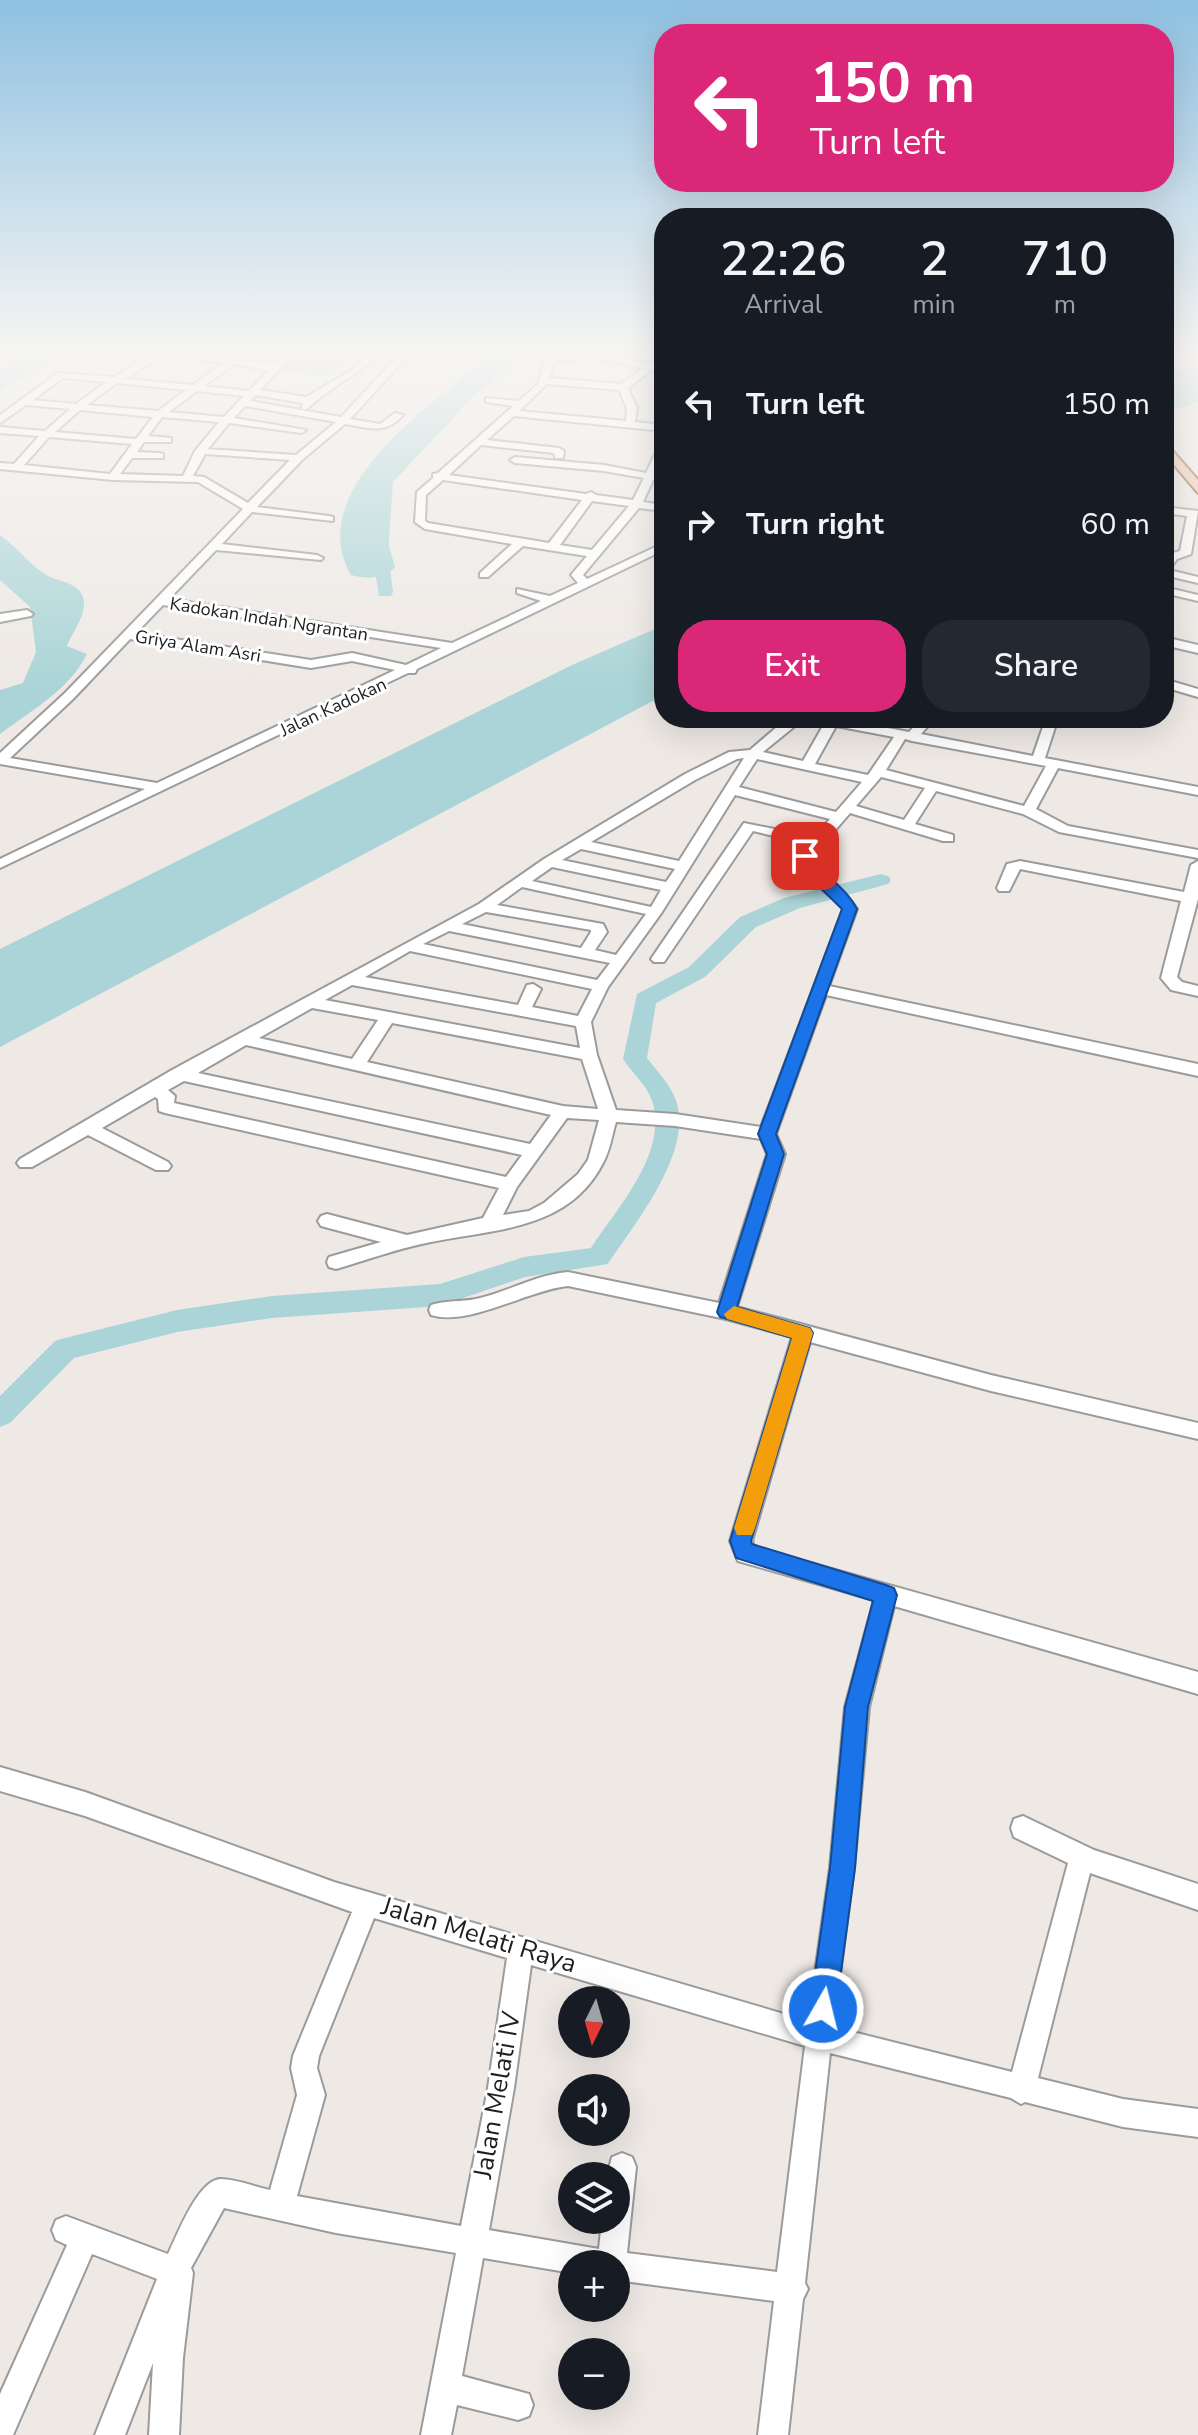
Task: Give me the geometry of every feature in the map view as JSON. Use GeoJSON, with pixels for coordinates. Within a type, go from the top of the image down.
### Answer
{"type":"FeatureCollection","features":[{"type":"Feature","properties":{"kind":"main road"},"geometry":{"type":"LineString","coordinates":[[1191,466],[1198,489]]}},
{"type":"Feature","properties":{"kind":"street"},"geometry":{"type":"LineString","coordinates":[[17,467],[21,462]]}},
{"type":"Feature","properties":{"kind":"street"},"geometry":{"type":"LineString","coordinates":[[113,477],[124,462]]}},
{"type":"Feature","properties":{"kind":"street"},"geometry":{"type":"LineString","coordinates":[[187,478],[195,462]]}},
{"type":"Feature","properties":{"kind":"street"},"geometry":{"type":"LineString","coordinates":[[0,760],[69,696],[295,462]]}},
{"type":"Feature","properties":{"kind":"street"},"geometry":{"type":"LineString","coordinates":[[456,462],[422,490],[420,524],[595,554]]}},
{"type":"Feature","properties":{"kind":"street"},"geometry":{"type":"LineString","coordinates":[[530,462],[654,476]]}},
{"type":"Feature","properties":{"kind":"street"},"geometry":{"type":"LineString","coordinates":[[0,466],[113,477],[187,478],[204,481],[250,509],[329,519]]}},
{"type":"Feature","properties":{"kind":"street"},"geometry":{"type":"LineString","coordinates":[[585,584],[577,575],[638,502],[654,468]]}},
{"type":"Feature","properties":{"kind":"street"},"geometry":{"type":"LineString","coordinates":[[437,476],[654,506]]}},
{"type":"Feature","properties":{"kind":"street"},"geometry":{"type":"LineString","coordinates":[[553,546],[591,495]]}},
{"type":"Feature","properties":{"kind":"street"},"geometry":{"type":"LineString","coordinates":[[1174,511],[1195,514],[1185,554],[1174,556]]}},
{"type":"Feature","properties":{"kind":"street"},"geometry":{"type":"LineString","coordinates":[[484,575],[522,541]]}},
{"type":"Feature","properties":{"kind":"street"},"geometry":{"type":"LineString","coordinates":[[212,546],[317,558]]}},
{"type":"Feature","properties":{"kind":"street","name":"Jalan Kadokan"},"geometry":{"type":"LineString","coordinates":[[0,864],[411,670],[654,551]]}},
{"type":"Feature","properties":{"kind":"street"},"geometry":{"type":"LineString","coordinates":[[1174,574],[1198,580]]}},
{"type":"Feature","properties":{"kind":"street"},"geometry":{"type":"LineString","coordinates":[[521,591],[551,600]]}},
{"type":"Feature","properties":{"kind":"street"},"geometry":{"type":"LineString","coordinates":[[1174,592],[1198,598]]}},
{"type":"Feature","properties":{"kind":"street","name":"Kadokan Indah Ngrantan"},"geometry":{"type":"LineString","coordinates":[[159,601],[456,647]]}},
{"type":"Feature","properties":{"kind":"street"},"geometry":{"type":"LineString","coordinates":[[0,618],[27,614]]}},
{"type":"Feature","properties":{"kind":"street","name":"Griya Alam Asri"},"geometry":{"type":"LineString","coordinates":[[126,635],[270,658],[282,648],[360,657],[411,670]]}},
{"type":"Feature","properties":{"kind":"street"},"geometry":{"type":"LineString","coordinates":[[1174,643],[1198,649]]}},
{"type":"Feature","properties":{"kind":"street"},"geometry":{"type":"LineString","coordinates":[[1174,686],[1198,693]]}},
{"type":"Feature","properties":{"kind":"street"},"geometry":{"type":"LineString","coordinates":[[336,1262],[438,1233],[533,1217],[550,1208],[584,1179],[596,1161],[609,1115],[589,1055],[583,1022],[601,986],[655,912],[753,754],[784,728]]}},
{"type":"Feature","properties":{"kind":"street"},"geometry":{"type":"LineString","coordinates":[[807,766],[828,728]]}},
{"type":"Feature","properties":{"kind":"street"},"geometry":{"type":"LineString","coordinates":[[877,728],[1198,791]]}},
{"type":"Feature","properties":{"kind":"street"},"geometry":{"type":"LineString","coordinates":[[726,1312],[776,1154],[767,1134],[850,909],[809,869],[805,856],[917,728]]}},
{"type":"Feature","properties":{"kind":"street"},"geometry":{"type":"LineString","coordinates":[[1038,760],[1049,728]]}},
{"type":"Feature","properties":{"kind":"street"},"geometry":{"type":"LineString","coordinates":[[26,1163],[178,1074],[246,1040],[408,946],[484,907],[549,862],[690,777],[734,755],[753,754],[933,786],[1031,813],[1050,825],[1198,854]]}},
{"type":"Feature","properties":{"kind":"street"},"geometry":{"type":"LineString","coordinates":[[0,760],[160,788]]}},
{"type":"Feature","properties":{"kind":"street"},"geometry":{"type":"LineString","coordinates":[[1031,813],[1054,763]]}},
{"type":"Feature","properties":{"kind":"street"},"geometry":{"type":"LineString","coordinates":[[907,826],[933,786]]}},
{"type":"Feature","properties":{"kind":"street"},"geometry":{"type":"LineString","coordinates":[[733,790],[907,826],[948,838]]}},
{"type":"Feature","properties":{"kind":"street"},"geometry":{"type":"LineString","coordinates":[[659,959],[749,826],[815,841]]}},
{"type":"Feature","properties":{"kind":"street"},"geometry":{"type":"LineString","coordinates":[[579,844],[682,866]]}},
{"type":"Feature","properties":{"kind":"street"},"geometry":{"type":"LineString","coordinates":[[549,862],[669,887]]}},
{"type":"Feature","properties":{"kind":"street"},"geometry":{"type":"LineString","coordinates":[[1004,888],[1012,867],[1020,865],[1191,898]]}},
{"type":"Feature","properties":{"kind":"street"},"geometry":{"type":"LineString","coordinates":[[1198,865],[1169,978],[1177,986],[1198,991]]}},
{"type":"Feature","properties":{"kind":"street"},"geometry":{"type":"LineString","coordinates":[[518,882],[655,912]]}},
{"type":"Feature","properties":{"kind":"street"},"geometry":{"type":"LineString","coordinates":[[484,907],[598,927],[599,932],[586,952]]}},
{"type":"Feature","properties":{"kind":"street"},"geometry":{"type":"LineString","coordinates":[[449,926],[619,960]]}},
{"type":"Feature","properties":{"kind":"street"},"geometry":{"type":"LineString","coordinates":[[1181,934],[1198,937]]}},
{"type":"Feature","properties":{"kind":"street"},"geometry":{"type":"LineString","coordinates":[[408,946],[601,986]]}},
{"type":"Feature","properties":{"kind":"street"},"geometry":{"type":"LineString","coordinates":[[349,979],[583,1022]]}},
{"type":"Feature","properties":{"kind":"street"},"geometry":{"type":"LineString","coordinates":[[522,1012],[533,989]]}},
{"type":"Feature","properties":{"kind":"street"},"geometry":{"type":"LineString","coordinates":[[821,989],[1198,1070]]}},
{"type":"Feature","properties":{"kind":"street"},"geometry":{"type":"LineString","coordinates":[[309,1002],[589,1055]]}},
{"type":"Feature","properties":{"kind":"street"},"geometry":{"type":"LineString","coordinates":[[356,1066],[387,1019]]}},
{"type":"Feature","properties":{"kind":"street"},"geometry":{"type":"LineString","coordinates":[[246,1040],[563,1112],[675,1120],[767,1134]]}},
{"type":"Feature","properties":{"kind":"street"},"geometry":{"type":"LineString","coordinates":[[178,1074],[532,1151]]}},
{"type":"Feature","properties":{"kind":"street"},"geometry":{"type":"LineString","coordinates":[[152,1090],[167,1096],[165,1107],[510,1184]]}},
{"type":"Feature","properties":{"kind":"street"},"geometry":{"type":"LineString","coordinates":[[489,1224],[510,1184],[563,1112]]}},
{"type":"Feature","properties":{"kind":"street"},"geometry":{"type":"LineString","coordinates":[[86,1127],[162,1166]]}},
{"type":"Feature","properties":{"kind":"street"},"geometry":{"type":"LineString","coordinates":[[327,1221],[410,1243]]}},
{"type":"Feature","properties":{"kind":"street"},"geometry":{"type":"LineString","coordinates":[[438,1310],[491,1303],[557,1279],[726,1312],[991,1383],[1198,1431]]}},
{"type":"Feature","properties":{"kind":"street"},"geometry":{"type":"LineString","coordinates":[[803,1333],[741,1547],[752,1556],[1198,1683]]}},
{"type":"Feature","properties":{"kind":"street"},"geometry":{"type":"LineString","coordinates":[[773,2435],[793,2289],[819,2037],[842,1868],[857,1707],[886,1595]]}},
{"type":"Feature","properties":{"kind":"street","name":"Jalan Melati Raya"},"geometry":{"type":"LineString","coordinates":[[0,1779],[85,1804],[238,1861],[368,1902],[819,2037],[1021,2090],[1123,2113],[1198,2123]]}},
{"type":"Feature","properties":{"kind":"street"},"geometry":{"type":"LineString","coordinates":[[1023,1828],[1082,1857],[1198,1897]]}},
{"type":"Feature","properties":{"kind":"street"},"geometry":{"type":"LineString","coordinates":[[1021,2090],[1082,1857]]}},
{"type":"Feature","properties":{"kind":"street"},"geometry":{"type":"LineString","coordinates":[[280,2205],[311,2095],[304,2068],[306,2056],[368,1902]]}},
{"type":"Feature","properties":{"kind":"street","name":"Jalan Melati IV"},"geometry":{"type":"LineString","coordinates":[[436,2435],[501,2088],[521,1948]]}},
{"type":"Feature","properties":{"kind":"street"},"geometry":{"type":"LineString","coordinates":[[110,2435],[175,2271],[212,2197],[219,2193],[471,2243],[558,2257]]}},
{"type":"Feature","properties":{"kind":"street"},"geometry":{"type":"LineString","coordinates":[[0,2429],[76,2234],[179,2273],[168,2358],[164,2435]]}},
{"type":"Feature","properties":{"kind":"street"},"geometry":{"type":"LineString","coordinates":[[630,2267],[793,2289]]}},
{"type":"Feature","properties":{"kind":"street"},"geometry":{"type":"LineString","coordinates":[[446,2387],[518,2405]]}},
{"type":"Feature","properties":{"kind":"water"},"geometry":{"type":"Polygon","coordinates":[[[373,462],[399,462],[390,482],[387,539],[395,567],[375,577],[351,575],[341,543],[344,512],[358,481],[373,462]]]}},
{"type":"Feature","properties":{"kind":"water"},"geometry":{"type":"Polygon","coordinates":[[[0,535],[41,572],[80,591],[84,607],[67,646],[87,654],[60,689],[0,734],[0,690],[23,683],[36,652],[30,607],[0,580],[0,535]]]}},
{"type":"Feature","properties":{"kind":"water"},"geometry":{"type":"Polygon","coordinates":[[[654,629],[654,700],[0,1047],[0,949],[572,665],[654,629]]]}},
{"type":"Feature","properties":{"kind":"waterway"},"geometry":{"type":"LineString","coordinates":[[385,592],[380,553],[386,481],[404,462]]}},
{"type":"Feature","properties":{"kind":"waterway"},"geometry":{"type":"LineString","coordinates":[[0,1415],[65,1349],[177,1321],[272,1307],[440,1295],[524,1267],[599,1257],[648,1181],[666,1138],[668,1118],[664,1100],[635,1059],[645,999],[697,972],[748,922],[792,903],[881,880]]}},
{"type":"Feature","properties":{"kind":"slow traffic"},"geometry":{"type":"LineString","coordinates":[[734,1314],[803,1333],[745,1528]]}},
{"type":"Feature","properties":{"kind":"route"},"geometry":{"type":"LineString","coordinates":[[805,856],[804,862],[809,869],[850,909],[767,1134],[774,1143],[776,1154],[726,1312],[803,1333],[741,1541],[743,1551],[886,1595],[857,1707],[848,1774],[842,1868],[823,2009]]}}]}
